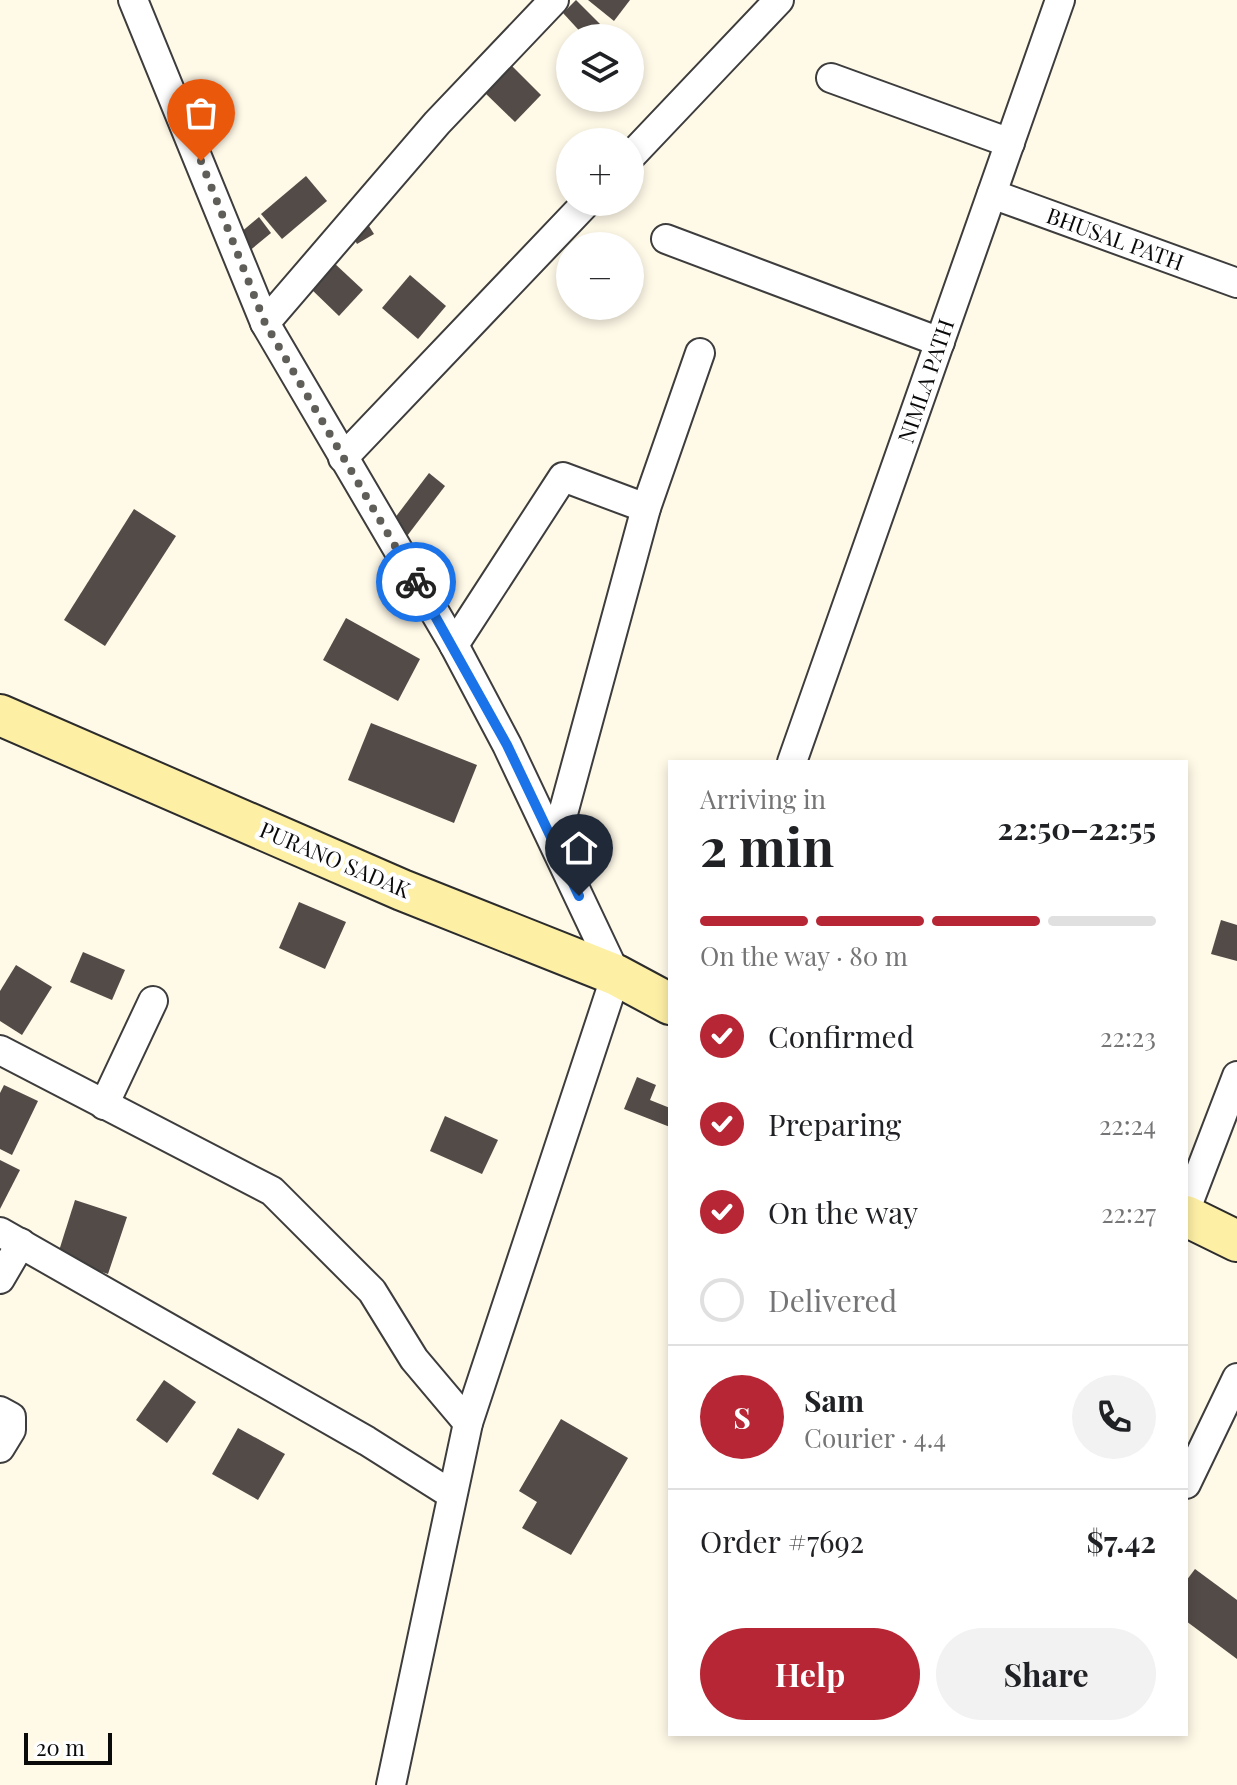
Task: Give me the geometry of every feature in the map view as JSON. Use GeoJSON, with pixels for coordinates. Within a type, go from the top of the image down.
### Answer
{"type":"FeatureCollection","features":[{"type":"Feature","properties":{"kind":"main road","name":"PURANO SADAK"},"geometry":{"type":"LineString","coordinates":[[0,715],[402,890],[616,975],[668,1003]]}},
{"type":"Feature","properties":{"kind":"main road"},"geometry":{"type":"LineString","coordinates":[[1188,1217],[1237,1241]]}},
{"type":"Feature","properties":{"kind":"street"},"geometry":{"type":"LineString","coordinates":[[133,0],[265,323],[454,645],[555,843],[616,975],[468,1423],[391,1785]]}},
{"type":"Feature","properties":{"kind":"street"},"geometry":{"type":"LineString","coordinates":[[265,323],[437,123],[554,0]]}},
{"type":"Feature","properties":{"kind":"street"},"geometry":{"type":"LineString","coordinates":[[644,142],[779,0]]}},
{"type":"Feature","properties":{"kind":"street","name":"NIMLA PATH"},"geometry":{"type":"LineString","coordinates":[[793,760],[1060,0]]}},
{"type":"Feature","properties":{"kind":"street"},"geometry":{"type":"LineString","coordinates":[[831,78],[1010,143]]}},
{"type":"Feature","properties":{"kind":"street","name":"BHUSAL PATH"},"geometry":{"type":"LineString","coordinates":[[992,194],[1237,283]]}},
{"type":"Feature","properties":{"kind":"street"},"geometry":{"type":"LineString","coordinates":[[343,458],[574,216]]}},
{"type":"Feature","properties":{"kind":"street"},"geometry":{"type":"LineString","coordinates":[[666,239],[940,342]]}},
{"type":"Feature","properties":{"kind":"street"},"geometry":{"type":"LineString","coordinates":[[555,843],[646,508],[700,353]]}},
{"type":"Feature","properties":{"kind":"street"},"geometry":{"type":"LineString","coordinates":[[454,645],[563,477],[646,508]]}},
{"type":"Feature","properties":{"kind":"street"},"geometry":{"type":"LineString","coordinates":[[104,1105],[153,1001]]}},
{"type":"Feature","properties":{"kind":"street"},"geometry":{"type":"LineString","coordinates":[[0,1050],[272,1191],[372,1291],[414,1359],[468,1423]]}},
{"type":"Feature","properties":{"kind":"street"},"geometry":{"type":"LineString","coordinates":[[1188,1204],[1237,1076]]}},
{"type":"Feature","properties":{"kind":"street"},"geometry":{"type":"LineString","coordinates":[[0,1279],[10,1237],[367,1441],[451,1494]]}},
{"type":"Feature","properties":{"kind":"street"},"geometry":{"type":"LineString","coordinates":[[1188,1480],[1237,1378]]}},
{"type":"Feature","properties":{"kind":"street"},"geometry":{"type":"LineString","coordinates":[[0,1411],[11,1417],[12,1424],[0,1448]]}},
{"type":"Feature","properties":{"kind":"building"},"geometry":{"type":"Polygon","coordinates":[[[576,0],[600,24],[573,24],[563,13],[576,0]]]}},
{"type":"Feature","properties":{"kind":"building"},"geometry":{"type":"Polygon","coordinates":[[[588,0],[630,0],[614,21],[588,0]]]}},
{"type":"Feature","properties":{"kind":"building"},"geometry":{"type":"Polygon","coordinates":[[[509,63],[541,95],[515,122],[482,90],[509,63]]]}},
{"type":"Feature","properties":{"kind":"building"},"geometry":{"type":"Polygon","coordinates":[[[306,176],[327,201],[282,239],[261,214],[306,176]]]}},
{"type":"Feature","properties":{"kind":"building"},"geometry":{"type":"Polygon","coordinates":[[[259,217],[271,233],[248,252],[265,284],[252,293],[227,244],[259,217]]]}},
{"type":"Feature","properties":{"kind":"building"},"geometry":{"type":"Polygon","coordinates":[[[364,218],[374,234],[357,244],[348,228],[364,218]]]}},
{"type":"Feature","properties":{"kind":"building"},"geometry":{"type":"Polygon","coordinates":[[[333,262],[363,290],[339,316],[309,287],[333,262]]]}},
{"type":"Feature","properties":{"kind":"building"},"geometry":{"type":"Polygon","coordinates":[[[410,275],[446,306],[418,339],[382,308],[410,275]]]}},
{"type":"Feature","properties":{"kind":"building"},"geometry":{"type":"Polygon","coordinates":[[[429,473],[445,486],[404,540],[388,527],[429,473]]]}},
{"type":"Feature","properties":{"kind":"building"},"geometry":{"type":"Polygon","coordinates":[[[134,509],[176,536],[105,646],[64,620],[134,509]]]}},
{"type":"Feature","properties":{"kind":"building"},"geometry":{"type":"Polygon","coordinates":[[[346,618],[420,659],[398,701],[323,660],[346,618]]]}},
{"type":"Feature","properties":{"kind":"building"},"geometry":{"type":"Polygon","coordinates":[[[371,723],[477,765],[454,823],[348,780],[371,723]]]}},
{"type":"Feature","properties":{"kind":"building"},"geometry":{"type":"Polygon","coordinates":[[[299,902],[346,922],[325,969],[279,948],[299,902]]]}},
{"type":"Feature","properties":{"kind":"building"},"geometry":{"type":"Polygon","coordinates":[[[1221,920],[1237,925],[1237,961],[1211,954],[1221,920]]]}},
{"type":"Feature","properties":{"kind":"building"},"geometry":{"type":"Polygon","coordinates":[[[83,952],[125,970],[112,1000],[70,982],[83,952]]]}},
{"type":"Feature","properties":{"kind":"building"},"geometry":{"type":"Polygon","coordinates":[[[16,965],[52,987],[22,1035],[0,1021],[0,991],[16,965]]]}},
{"type":"Feature","properties":{"kind":"building"},"geometry":{"type":"Polygon","coordinates":[[[637,1077],[656,1085],[650,1100],[668,1107],[668,1126],[624,1109],[637,1077]]]}},
{"type":"Feature","properties":{"kind":"building"},"geometry":{"type":"Polygon","coordinates":[[[4,1085],[38,1101],[12,1155],[0,1149],[0,1093],[4,1085]]]}},
{"type":"Feature","properties":{"kind":"building"},"geometry":{"type":"Polygon","coordinates":[[[445,1116],[498,1140],[482,1174],[430,1151],[445,1116]]]}},
{"type":"Feature","properties":{"kind":"building"},"geometry":{"type":"Polygon","coordinates":[[[0,1160],[20,1170],[0,1209],[0,1160]]]}},
{"type":"Feature","properties":{"kind":"building"},"geometry":{"type":"Polygon","coordinates":[[[75,1200],[127,1217],[108,1274],[57,1257],[75,1200]]]}},
{"type":"Feature","properties":{"kind":"building"},"geometry":{"type":"Polygon","coordinates":[[[164,1380],[196,1402],[167,1443],[136,1420],[164,1380]]]}},
{"type":"Feature","properties":{"kind":"building"},"geometry":{"type":"Polygon","coordinates":[[[561,1419],[628,1458],[571,1555],[522,1528],[537,1502],[519,1491],[561,1419]]]}},
{"type":"Feature","properties":{"kind":"building"},"geometry":{"type":"Polygon","coordinates":[[[238,1428],[285,1454],[258,1500],[212,1474],[238,1428]]]}},
{"type":"Feature","properties":{"kind":"building"},"geometry":{"type":"Polygon","coordinates":[[[1195,1569],[1237,1600],[1237,1659],[1188,1622],[1188,1578],[1195,1569]]]}},
{"type":"Feature","properties":{"kind":"way so far"},"geometry":{"type":"LineString","coordinates":[[201,161],[265,323],[416,582]]}},
{"type":"Feature","properties":{"kind":"route"},"geometry":{"type":"LineString","coordinates":[[416,582],[454,645],[507,745],[579,896]]}}]}
